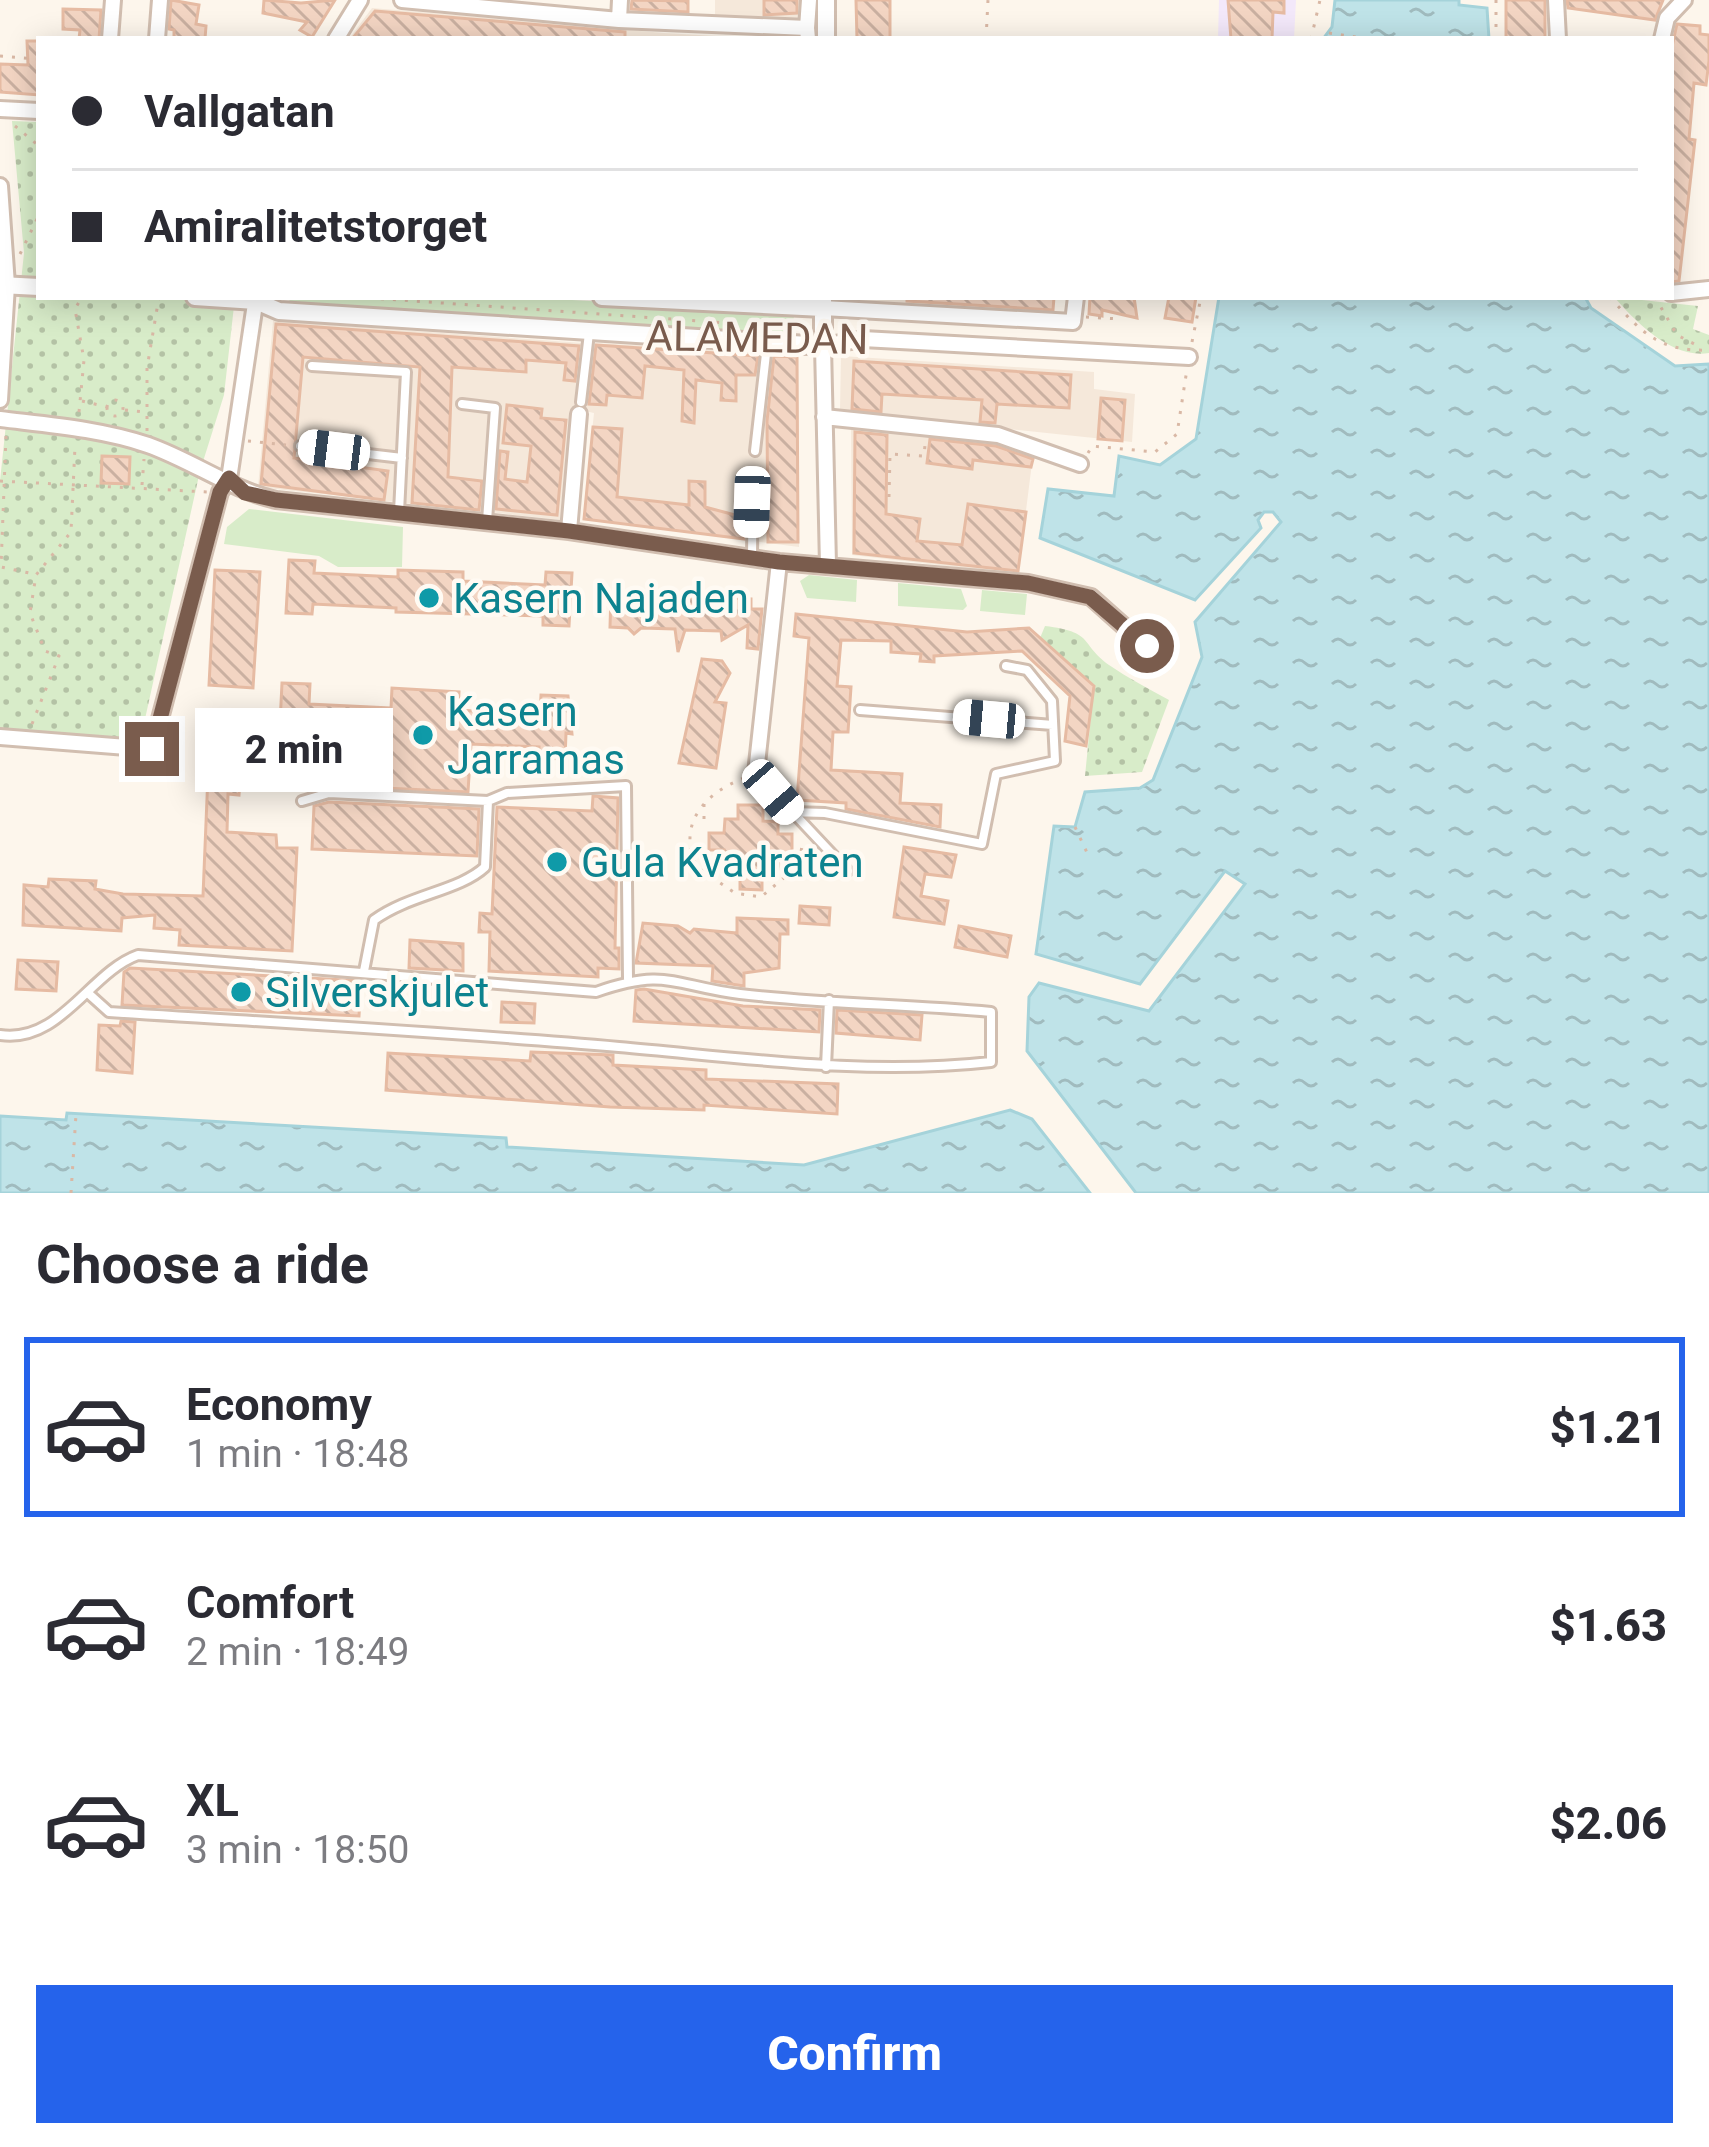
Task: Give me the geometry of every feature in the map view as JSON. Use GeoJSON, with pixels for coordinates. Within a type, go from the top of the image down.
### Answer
{"type":"FeatureCollection","features":[{"type":"Feature","properties":{"kind":"street"},"geometry":{"type":"LineString","coordinates":[[110,36],[113,0]]}},
{"type":"Feature","properties":{"kind":"street"},"geometry":{"type":"LineString","coordinates":[[157,36],[160,0]]}},
{"type":"Feature","properties":{"kind":"street"},"geometry":{"type":"LineString","coordinates":[[338,36],[360,0]]}},
{"type":"Feature","properties":{"kind":"street"},"geometry":{"type":"LineString","coordinates":[[402,0],[807,33],[809,0]]}},
{"type":"Feature","properties":{"kind":"street"},"geometry":{"type":"LineString","coordinates":[[619,20],[620,0]]}},
{"type":"Feature","properties":{"kind":"street"},"geometry":{"type":"LineString","coordinates":[[826,0],[826,36]]}},
{"type":"Feature","properties":{"kind":"street"},"geometry":{"type":"LineString","coordinates":[[1556,0],[1558,36]]}},
{"type":"Feature","properties":{"kind":"street"},"geometry":{"type":"LineString","coordinates":[[1663,36],[1667,18],[1683,0]]}},
{"type":"Feature","properties":{"kind":"street"},"geometry":{"type":"LineString","coordinates":[[0,109],[36,111]]}},
{"type":"Feature","properties":{"kind":"street"},"geometry":{"type":"LineString","coordinates":[[0,186],[0,400]]}},
{"type":"Feature","properties":{"kind":"street"},"geometry":{"type":"LineString","coordinates":[[3,285],[36,287]]}},
{"type":"Feature","properties":{"kind":"street"},"geometry":{"type":"LineString","coordinates":[[1674,293],[1707,292]]}},
{"type":"Feature","properties":{"kind":"street"},"geometry":{"type":"LineString","coordinates":[[0,737],[152,749],[220,492],[229,478],[259,300]]}},
{"type":"Feature","properties":{"kind":"street","name":"ALAMEDAN"},"geometry":{"type":"LineString","coordinates":[[262,300],[279,311],[767,343],[823,346],[862,339],[1189,357]]}},
{"type":"Feature","properties":{"kind":"street","name":"ALAMEDAN"},"geometry":{"type":"LineString","coordinates":[[712,300],[823,303],[1073,322],[1076,300]]}},
{"type":"Feature","properties":{"kind":"street"},"geometry":{"type":"LineString","coordinates":[[823,303],[828,565]]}},
{"type":"Feature","properties":{"kind":"street"},"geometry":{"type":"LineString","coordinates":[[569,531],[580,408]]}},
{"type":"Feature","properties":{"kind":"street"},"geometry":{"type":"LineString","coordinates":[[824,417],[998,435],[1080,464]]}},
{"type":"Feature","properties":{"kind":"street"},"geometry":{"type":"LineString","coordinates":[[0,419],[146,444],[229,478],[245,493],[276,500],[569,531],[779,562],[1028,583],[1090,597],[1147,646]]}},
{"type":"Feature","properties":{"kind":"street"},"geometry":{"type":"LineString","coordinates":[[756,773],[779,562]]}},
{"type":"Feature","properties":{"kind":"lane"},"geometry":{"type":"LineString","coordinates":[[580,408],[590,332]]}},
{"type":"Feature","properties":{"kind":"lane"},"geometry":{"type":"LineString","coordinates":[[755,452],[767,343]]}},
{"type":"Feature","properties":{"kind":"lane"},"geometry":{"type":"LineString","coordinates":[[312,367],[406,372],[398,513]]}},
{"type":"Feature","properties":{"kind":"lane"},"geometry":{"type":"LineString","coordinates":[[462,404],[495,408],[487,522]]}},
{"type":"Feature","properties":{"kind":"lane"},"geometry":{"type":"LineString","coordinates":[[300,446],[402,458]]}},
{"type":"Feature","properties":{"kind":"lane"},"geometry":{"type":"LineString","coordinates":[[752,558],[754,477]]}},
{"type":"Feature","properties":{"kind":"lane"},"geometry":{"type":"LineString","coordinates":[[790,812],[825,813],[982,844],[996,774],[1055,761],[1052,700],[1027,670],[1006,666]]}},
{"type":"Feature","properties":{"kind":"lane"},"geometry":{"type":"LineString","coordinates":[[860,710],[1053,725]]}},
{"type":"Feature","properties":{"kind":"lane"},"geometry":{"type":"LineString","coordinates":[[756,773],[848,871]]}},
{"type":"Feature","properties":{"kind":"lane"},"geometry":{"type":"LineString","coordinates":[[302,801],[329,793],[488,801],[507,793],[626,786],[628,979]]}},
{"type":"Feature","properties":{"kind":"lane"},"geometry":{"type":"LineString","coordinates":[[364,971],[374,920],[413,895],[462,882],[485,867],[488,801]]}},
{"type":"Feature","properties":{"kind":"lane"},"geometry":{"type":"LineString","coordinates":[[0,1034],[14,1037],[44,1027],[89,994],[116,963],[138,955],[596,992],[628,979],[672,977],[735,994],[991,1012],[992,1062],[906,1072],[826,1067],[595,1045],[109,1012],[89,994]]}},
{"type":"Feature","properties":{"kind":"lane"},"geometry":{"type":"LineString","coordinates":[[826,1067],[829,1000]]}},
{"type":"Feature","properties":{"kind":"path"},"geometry":{"type":"LineString","coordinates":[[986,36],[988,0]]}},
{"type":"Feature","properties":{"kind":"path"},"geometry":{"type":"LineString","coordinates":[[1312,36],[1320,0]]}},
{"type":"Feature","properties":{"kind":"path"},"geometry":{"type":"LineString","coordinates":[[1496,0],[1496,36]]}},
{"type":"Feature","properties":{"kind":"path"},"geometry":{"type":"LineString","coordinates":[[1329,33],[1350,36]]}},
{"type":"Feature","properties":{"kind":"path"},"geometry":{"type":"LineString","coordinates":[[0,56],[35,59]]}},
{"type":"Feature","properties":{"kind":"path"},"geometry":{"type":"LineString","coordinates":[[13,124],[36,143]]}},
{"type":"Feature","properties":{"kind":"path"},"geometry":{"type":"LineString","coordinates":[[26,741],[58,656],[45,651],[30,613],[36,574],[71,532],[84,360],[75,309],[80,300]]}},
{"type":"Feature","properties":{"kind":"path"},"geometry":{"type":"LineString","coordinates":[[142,487],[149,412],[147,368],[158,300]]}},
{"type":"Feature","properties":{"kind":"path"},"geometry":{"type":"LineString","coordinates":[[401,300],[728,323]]}},
{"type":"Feature","properties":{"kind":"path"},"geometry":{"type":"LineString","coordinates":[[1080,464],[1093,446],[1154,452],[1177,434],[1201,300]]}},
{"type":"Feature","properties":{"kind":"path"},"geometry":{"type":"LineString","coordinates":[[1613,300],[1658,341],[1685,353],[1706,349]]}},
{"type":"Feature","properties":{"kind":"path"},"geometry":{"type":"LineString","coordinates":[[1657,300],[1677,335],[1706,349]]}},
{"type":"Feature","properties":{"kind":"path"},"geometry":{"type":"LineString","coordinates":[[1098,319],[1120,319]]}},
{"type":"Feature","properties":{"kind":"path"},"geometry":{"type":"LineString","coordinates":[[107,407],[117,400],[124,410]]}},
{"type":"Feature","properties":{"kind":"path"},"geometry":{"type":"LineString","coordinates":[[80,401],[107,407],[114,416],[124,410],[149,412]]}},
{"type":"Feature","properties":{"kind":"path"},"geometry":{"type":"LineString","coordinates":[[889,496],[890,454],[924,456],[927,425]]}},
{"type":"Feature","properties":{"kind":"path"},"geometry":{"type":"LineString","coordinates":[[236,440],[300,446]]}},
{"type":"Feature","properties":{"kind":"path"},"geometry":{"type":"LineString","coordinates":[[0,482],[220,492]]}},
{"type":"Feature","properties":{"kind":"path"},"geometry":{"type":"LineString","coordinates":[[756,773],[704,802],[693,816],[692,856],[711,880],[735,893],[761,897],[799,866],[806,829]]}},
{"type":"Feature","properties":{"kind":"path"},"geometry":{"type":"LineString","coordinates":[[704,802],[704,827]]}},
{"type":"Feature","properties":{"kind":"path"},"geometry":{"type":"LineString","coordinates":[[1075,827],[1089,857]]}},
{"type":"Feature","properties":{"kind":"path"},"geometry":{"type":"LineString","coordinates":[[71,1193],[76,1114]]}},
{"type":"Feature","properties":{"kind":"shaded area"},"geometry":{"type":"Polygon","coordinates":[[[715,0],[801,0],[801,14],[794,22],[715,17],[715,0]]]}},
{"type":"Feature","properties":{"kind":"shaded area"},"geometry":{"type":"Polygon","coordinates":[[[1219,0],[1296,0],[1294,36],[1218,36],[1219,0]]]}},
{"type":"Feature","properties":{"kind":"shaded area"},"geometry":{"type":"Polygon","coordinates":[[[372,8],[717,36],[351,36],[372,8]]]}},
{"type":"Feature","properties":{"kind":"shaded area"},"geometry":{"type":"Polygon","coordinates":[[[848,300],[1055,300],[1053,316],[848,300]]]}},
{"type":"Feature","properties":{"kind":"shaded area"},"geometry":{"type":"Polygon","coordinates":[[[273,321],[583,343],[562,520],[258,487],[273,321]]]}},
{"type":"Feature","properties":{"kind":"shaded area"},"geometry":{"type":"Polygon","coordinates":[[[590,343],[798,353],[799,547],[583,519],[594,413],[585,411],[590,343]]]}},
{"type":"Feature","properties":{"kind":"shaded area"},"geometry":{"type":"Polygon","coordinates":[[[841,356],[1094,372],[1094,389],[1135,394],[1132,442],[840,411],[841,356]]]}},
{"type":"Feature","properties":{"kind":"shaded area"},"geometry":{"type":"Polygon","coordinates":[[[851,423],[979,437],[1033,455],[1018,574],[852,555],[851,423]]]}},
{"type":"Feature","properties":{"kind":"green space"},"geometry":{"type":"Polygon","coordinates":[[[12,121],[36,122],[36,300],[235,300],[224,395],[200,471],[139,746],[0,729],[0,481],[24,253],[12,121]]]}},
{"type":"Feature","properties":{"kind":"green space"},"geometry":{"type":"Polygon","coordinates":[[[290,300],[572,300],[794,313],[793,339],[289,304],[290,300]]]}},
{"type":"Feature","properties":{"kind":"green space"},"geometry":{"type":"Polygon","coordinates":[[[1617,300],[1698,306],[1693,329],[1709,335],[1709,353],[1669,345],[1617,300]]]}},
{"type":"Feature","properties":{"kind":"green space"},"geometry":{"type":"Polygon","coordinates":[[[249,509],[403,527],[402,567],[338,567],[319,556],[224,544],[227,527],[249,509]]]}},
{"type":"Feature","properties":{"kind":"green space"},"geometry":{"type":"Polygon","coordinates":[[[809,575],[857,580],[856,602],[807,598],[800,581],[809,575]]]}},
{"type":"Feature","properties":{"kind":"green space"},"geometry":{"type":"Polygon","coordinates":[[[898,583],[961,589],[967,606],[963,610],[898,606],[898,583]]]}},
{"type":"Feature","properties":{"kind":"green space"},"geometry":{"type":"Polygon","coordinates":[[[982,590],[1027,594],[1025,615],[980,611],[982,590]]]}},
{"type":"Feature","properties":{"kind":"green space"},"geometry":{"type":"Polygon","coordinates":[[[1045,626],[1079,635],[1109,665],[1169,700],[1142,772],[1085,776],[1094,686],[1040,638],[1045,626]]]}},
{"type":"Feature","properties":{"kind":"water"},"geometry":{"type":"Polygon","coordinates":[[[1335,0],[1459,0],[1459,5],[1487,8],[1489,36],[1325,36],[1332,27],[1335,0]]]}},
{"type":"Feature","properties":{"kind":"water"},"geometry":{"type":"Polygon","coordinates":[[[1219,300],[1587,300],[1591,308],[1675,366],[1709,364],[1709,1193],[1136,1193],[1027,1051],[1029,997],[1039,983],[1149,1011],[1245,884],[1225,871],[1140,984],[1036,954],[1054,826],[1075,827],[1085,792],[1140,788],[1153,780],[1202,657],[1195,622],[1281,522],[1273,512],[1264,512],[1258,520],[1261,528],[1195,600],[1040,538],[1048,489],[1114,496],[1119,456],[1160,465],[1196,439],[1219,300]]]}},
{"type":"Feature","properties":{"kind":"water"},"geometry":{"type":"Polygon","coordinates":[[[1010,1110],[1032,1119],[1090,1193],[0,1193],[0,1116],[66,1120],[67,1113],[506,1138],[507,1147],[804,1165],[1010,1110]]]}},
{"type":"Feature","properties":{"kind":"building"},"geometry":{"type":"Polygon","coordinates":[[[171,0],[199,5],[196,24],[206,26],[205,36],[174,36],[169,29],[171,0]]]}},
{"type":"Feature","properties":{"kind":"building"},"geometry":{"type":"Polygon","coordinates":[[[264,0],[335,0],[313,36],[300,30],[307,22],[263,13],[264,0]]]}},
{"type":"Feature","properties":{"kind":"building"},"geometry":{"type":"Polygon","coordinates":[[[632,0],[688,1],[688,12],[631,9],[632,0]]]}},
{"type":"Feature","properties":{"kind":"building"},"geometry":{"type":"Polygon","coordinates":[[[764,0],[797,0],[797,13],[764,15],[764,0]]]}},
{"type":"Feature","properties":{"kind":"building"},"geometry":{"type":"Polygon","coordinates":[[[856,0],[890,0],[890,36],[857,36],[856,0]]]}},
{"type":"Feature","properties":{"kind":"building"},"geometry":{"type":"Polygon","coordinates":[[[1228,0],[1284,0],[1284,13],[1273,12],[1272,36],[1231,36],[1228,0]]]}},
{"type":"Feature","properties":{"kind":"building"},"geometry":{"type":"Polygon","coordinates":[[[1506,0],[1545,0],[1545,36],[1506,36],[1506,0]]]}},
{"type":"Feature","properties":{"kind":"building"},"geometry":{"type":"Polygon","coordinates":[[[1567,0],[1663,0],[1655,20],[1568,8],[1567,0]]]}},
{"type":"Feature","properties":{"kind":"building"},"geometry":{"type":"Polygon","coordinates":[[[63,9],[101,10],[99,36],[79,36],[80,30],[63,29],[63,9]]]}},
{"type":"Feature","properties":{"kind":"building"},"geometry":{"type":"Polygon","coordinates":[[[375,11],[625,32],[625,36],[354,36],[375,11]]]}},
{"type":"Feature","properties":{"kind":"building"},"geometry":{"type":"Polygon","coordinates":[[[1677,24],[1700,26],[1700,34],[1709,35],[1706,85],[1694,83],[1689,139],[1695,140],[1679,281],[1674,282],[1677,24]]]}},
{"type":"Feature","properties":{"kind":"building"},"geometry":{"type":"Polygon","coordinates":[[[27,41],[36,41],[36,95],[0,92],[0,64],[28,65],[27,41]]]}},
{"type":"Feature","properties":{"kind":"building"},"geometry":{"type":"Polygon","coordinates":[[[907,300],[1054,300],[1053,310],[907,300]]]}},
{"type":"Feature","properties":{"kind":"building"},"geometry":{"type":"Polygon","coordinates":[[[1090,300],[1134,300],[1137,318],[1102,310],[1102,316],[1089,314],[1090,300]]]}},
{"type":"Feature","properties":{"kind":"building"},"geometry":{"type":"Polygon","coordinates":[[[1168,300],[1196,300],[1192,322],[1165,318],[1168,300]]]}},
{"type":"Feature","properties":{"kind":"building"},"geometry":{"type":"Polygon","coordinates":[[[276,324],[579,346],[575,381],[564,380],[566,363],[526,360],[526,372],[452,367],[448,477],[482,481],[479,510],[412,503],[420,367],[303,357],[294,458],[388,471],[384,500],[261,484],[276,324]]]}},
{"type":"Feature","properties":{"kind":"building"},"geometry":{"type":"Polygon","coordinates":[[[596,345],[758,356],[755,375],[736,375],[736,401],[721,400],[722,383],[696,380],[694,423],[682,421],[684,370],[645,366],[642,398],[607,395],[606,405],[589,404],[596,345]]]}},
{"type":"Feature","properties":{"kind":"building"},"geometry":{"type":"Polygon","coordinates":[[[774,356],[797,357],[798,542],[768,542],[767,421],[774,356]]]}},
{"type":"Feature","properties":{"kind":"building"},"geometry":{"type":"Polygon","coordinates":[[[854,361],[1071,375],[1069,408],[997,404],[995,423],[980,422],[982,400],[882,394],[881,412],[852,409],[854,361]]]}},
{"type":"Feature","properties":{"kind":"building"},"geometry":{"type":"Polygon","coordinates":[[[1101,398],[1125,400],[1122,441],[1098,439],[1101,398]]]}},
{"type":"Feature","properties":{"kind":"building"},"geometry":{"type":"Polygon","coordinates":[[[507,405],[542,409],[541,418],[566,420],[557,515],[496,509],[500,451],[508,452],[505,479],[527,482],[531,446],[503,443],[507,405]]]}},
{"type":"Feature","properties":{"kind":"building"},"geometry":{"type":"Polygon","coordinates":[[[593,427],[622,429],[617,497],[689,505],[689,481],[705,482],[705,507],[739,516],[744,539],[584,519],[593,427]]]}},
{"type":"Feature","properties":{"kind":"building"},"geometry":{"type":"Polygon","coordinates":[[[855,432],[887,435],[886,514],[920,519],[917,541],[962,545],[968,504],[1026,512],[1018,571],[854,553],[855,432]]]}},
{"type":"Feature","properties":{"kind":"building"},"geometry":{"type":"Polygon","coordinates":[[[930,439],[996,446],[1033,459],[1031,467],[973,460],[972,469],[927,463],[930,439]]]}},
{"type":"Feature","properties":{"kind":"building"},"geometry":{"type":"Polygon","coordinates":[[[102,456],[130,457],[129,484],[101,483],[102,456]]]}},
{"type":"Feature","properties":{"kind":"building","name":"Kasern Najaden"},"geometry":{"type":"Polygon","coordinates":[[[289,560],[315,561],[314,573],[398,577],[398,570],[463,572],[463,581],[545,585],[546,572],[572,573],[569,626],[543,625],[543,616],[396,612],[396,608],[313,604],[312,614],[286,613],[289,560]]]}},
{"type":"Feature","properties":{"kind":"building"},"geometry":{"type":"Polygon","coordinates":[[[215,570],[260,572],[253,688],[209,685],[215,570]]]}},
{"type":"Feature","properties":{"kind":"building"},"geometry":{"type":"Polygon","coordinates":[[[611,594],[751,599],[751,609],[762,609],[758,649],[747,648],[748,625],[722,640],[721,631],[685,630],[678,652],[675,629],[641,628],[634,634],[628,628],[610,627],[611,594]]]}},
{"type":"Feature","properties":{"kind":"building"},"geometry":{"type":"Polygon","coordinates":[[[796,614],[967,632],[1029,628],[1094,686],[1086,746],[1065,741],[1070,696],[1022,651],[934,656],[934,662],[920,661],[921,654],[891,652],[891,641],[841,640],[837,686],[851,687],[848,732],[833,732],[831,770],[902,774],[900,803],[941,805],[940,827],[846,809],[846,803],[797,800],[809,638],[794,636],[796,614]]]}},
{"type":"Feature","properties":{"kind":"building"},"geometry":{"type":"Polygon","coordinates":[[[702,659],[722,661],[730,673],[715,702],[726,703],[716,768],[679,763],[702,659]]]}},
{"type":"Feature","properties":{"kind":"building","name":"Kasern Jarramas"},"geometry":{"type":"Polygon","coordinates":[[[282,683],[310,684],[309,704],[391,708],[392,688],[459,692],[458,710],[540,715],[541,695],[568,696],[572,734],[566,733],[565,759],[539,758],[539,747],[471,744],[468,792],[384,788],[387,740],[306,736],[306,746],[279,744],[282,683]]]}},
{"type":"Feature","properties":{"kind":"building"},"geometry":{"type":"Polygon","coordinates":[[[209,750],[242,752],[239,795],[228,794],[227,832],[276,835],[277,848],[297,848],[292,951],[179,945],[180,930],[154,928],[155,915],[122,918],[121,931],[23,925],[24,885],[48,887],[49,879],[96,881],[95,889],[123,894],[203,896],[209,750]]]}},
{"type":"Feature","properties":{"kind":"building","name":"Gula Kvadraten"},"geometry":{"type":"Polygon","coordinates":[[[593,796],[618,798],[615,948],[619,948],[619,969],[598,968],[598,977],[489,971],[490,932],[479,932],[480,913],[492,914],[497,807],[592,811],[593,796]]]}},
{"type":"Feature","properties":{"kind":"building"},"geometry":{"type":"Polygon","coordinates":[[[329,802],[479,809],[477,856],[312,849],[314,806],[329,802]]]}},
{"type":"Feature","properties":{"kind":"building"},"geometry":{"type":"Polygon","coordinates":[[[738,805],[763,805],[763,821],[778,822],[778,834],[792,834],[792,854],[779,854],[778,869],[762,869],[762,890],[740,889],[740,867],[724,867],[724,850],[709,850],[709,833],[724,833],[725,819],[738,819],[738,805]]]}},
{"type":"Feature","properties":{"kind":"building"},"geometry":{"type":"Polygon","coordinates":[[[904,847],[956,855],[951,877],[925,874],[921,896],[948,901],[944,924],[894,917],[904,847]]]}},
{"type":"Feature","properties":{"kind":"building"},"geometry":{"type":"Polygon","coordinates":[[[800,906],[830,908],[829,925],[799,923],[800,906]]]}},
{"type":"Feature","properties":{"kind":"building"},"geometry":{"type":"Polygon","coordinates":[[[737,918],[788,920],[788,934],[780,934],[779,968],[744,973],[744,986],[712,981],[713,966],[636,963],[643,923],[678,926],[690,933],[694,929],[737,933],[737,918]]]}},
{"type":"Feature","properties":{"kind":"building"},"geometry":{"type":"Polygon","coordinates":[[[959,926],[1011,936],[1007,957],[955,947],[959,926]]]}},
{"type":"Feature","properties":{"kind":"building"},"geometry":{"type":"Polygon","coordinates":[[[410,940],[463,944],[463,971],[409,968],[410,940]]]}},
{"type":"Feature","properties":{"kind":"building"},"geometry":{"type":"Polygon","coordinates":[[[18,960],[58,962],[56,991],[16,989],[18,960]]]}},
{"type":"Feature","properties":{"kind":"building","name":"Silverskjulet"},"geometry":{"type":"Polygon","coordinates":[[[130,968],[361,981],[359,1016],[122,1005],[124,972],[130,968]]]}},
{"type":"Feature","properties":{"kind":"building"},"geometry":{"type":"Polygon","coordinates":[[[636,990],[743,1006],[820,1010],[819,1032],[634,1021],[636,990]]]}},
{"type":"Feature","properties":{"kind":"building"},"geometry":{"type":"Polygon","coordinates":[[[502,1002],[535,1004],[534,1023],[501,1022],[502,1002]]]}},
{"type":"Feature","properties":{"kind":"building"},"geometry":{"type":"Polygon","coordinates":[[[837,1010],[922,1015],[920,1040],[836,1033],[837,1010]]]}},
{"type":"Feature","properties":{"kind":"building"},"geometry":{"type":"Polygon","coordinates":[[[121,1021],[135,1022],[132,1073],[97,1070],[99,1025],[120,1026],[121,1021]]]}},
{"type":"Feature","properties":{"kind":"building"},"geometry":{"type":"Polygon","coordinates":[[[531,1052],[613,1055],[613,1065],[706,1070],[706,1079],[838,1084],[837,1114],[704,1105],[704,1110],[610,1107],[386,1090],[388,1053],[530,1061],[531,1052]]]}},
{"type":"Feature","properties":{"kind":"place","name":"Kasern Najaden"},"geometry":{"type":"Point","coordinates":[429,598]}},
{"type":"Feature","properties":{"kind":"place","name":"Kasern Jarramas"},"geometry":{"type":"Point","coordinates":[423,735]}},
{"type":"Feature","properties":{"kind":"place","name":"Gula Kvadraten"},"geometry":{"type":"Point","coordinates":[557,862]}},
{"type":"Feature","properties":{"kind":"place","name":"Silverskjulet"},"geometry":{"type":"Point","coordinates":[241,992]}},
{"type":"Feature","properties":{"kind":"route"},"geometry":{"type":"LineString","coordinates":[[152,749],[220,492],[229,478],[245,493],[276,500],[569,531],[779,562],[1028,583],[1090,597],[1147,646]]}}]}
